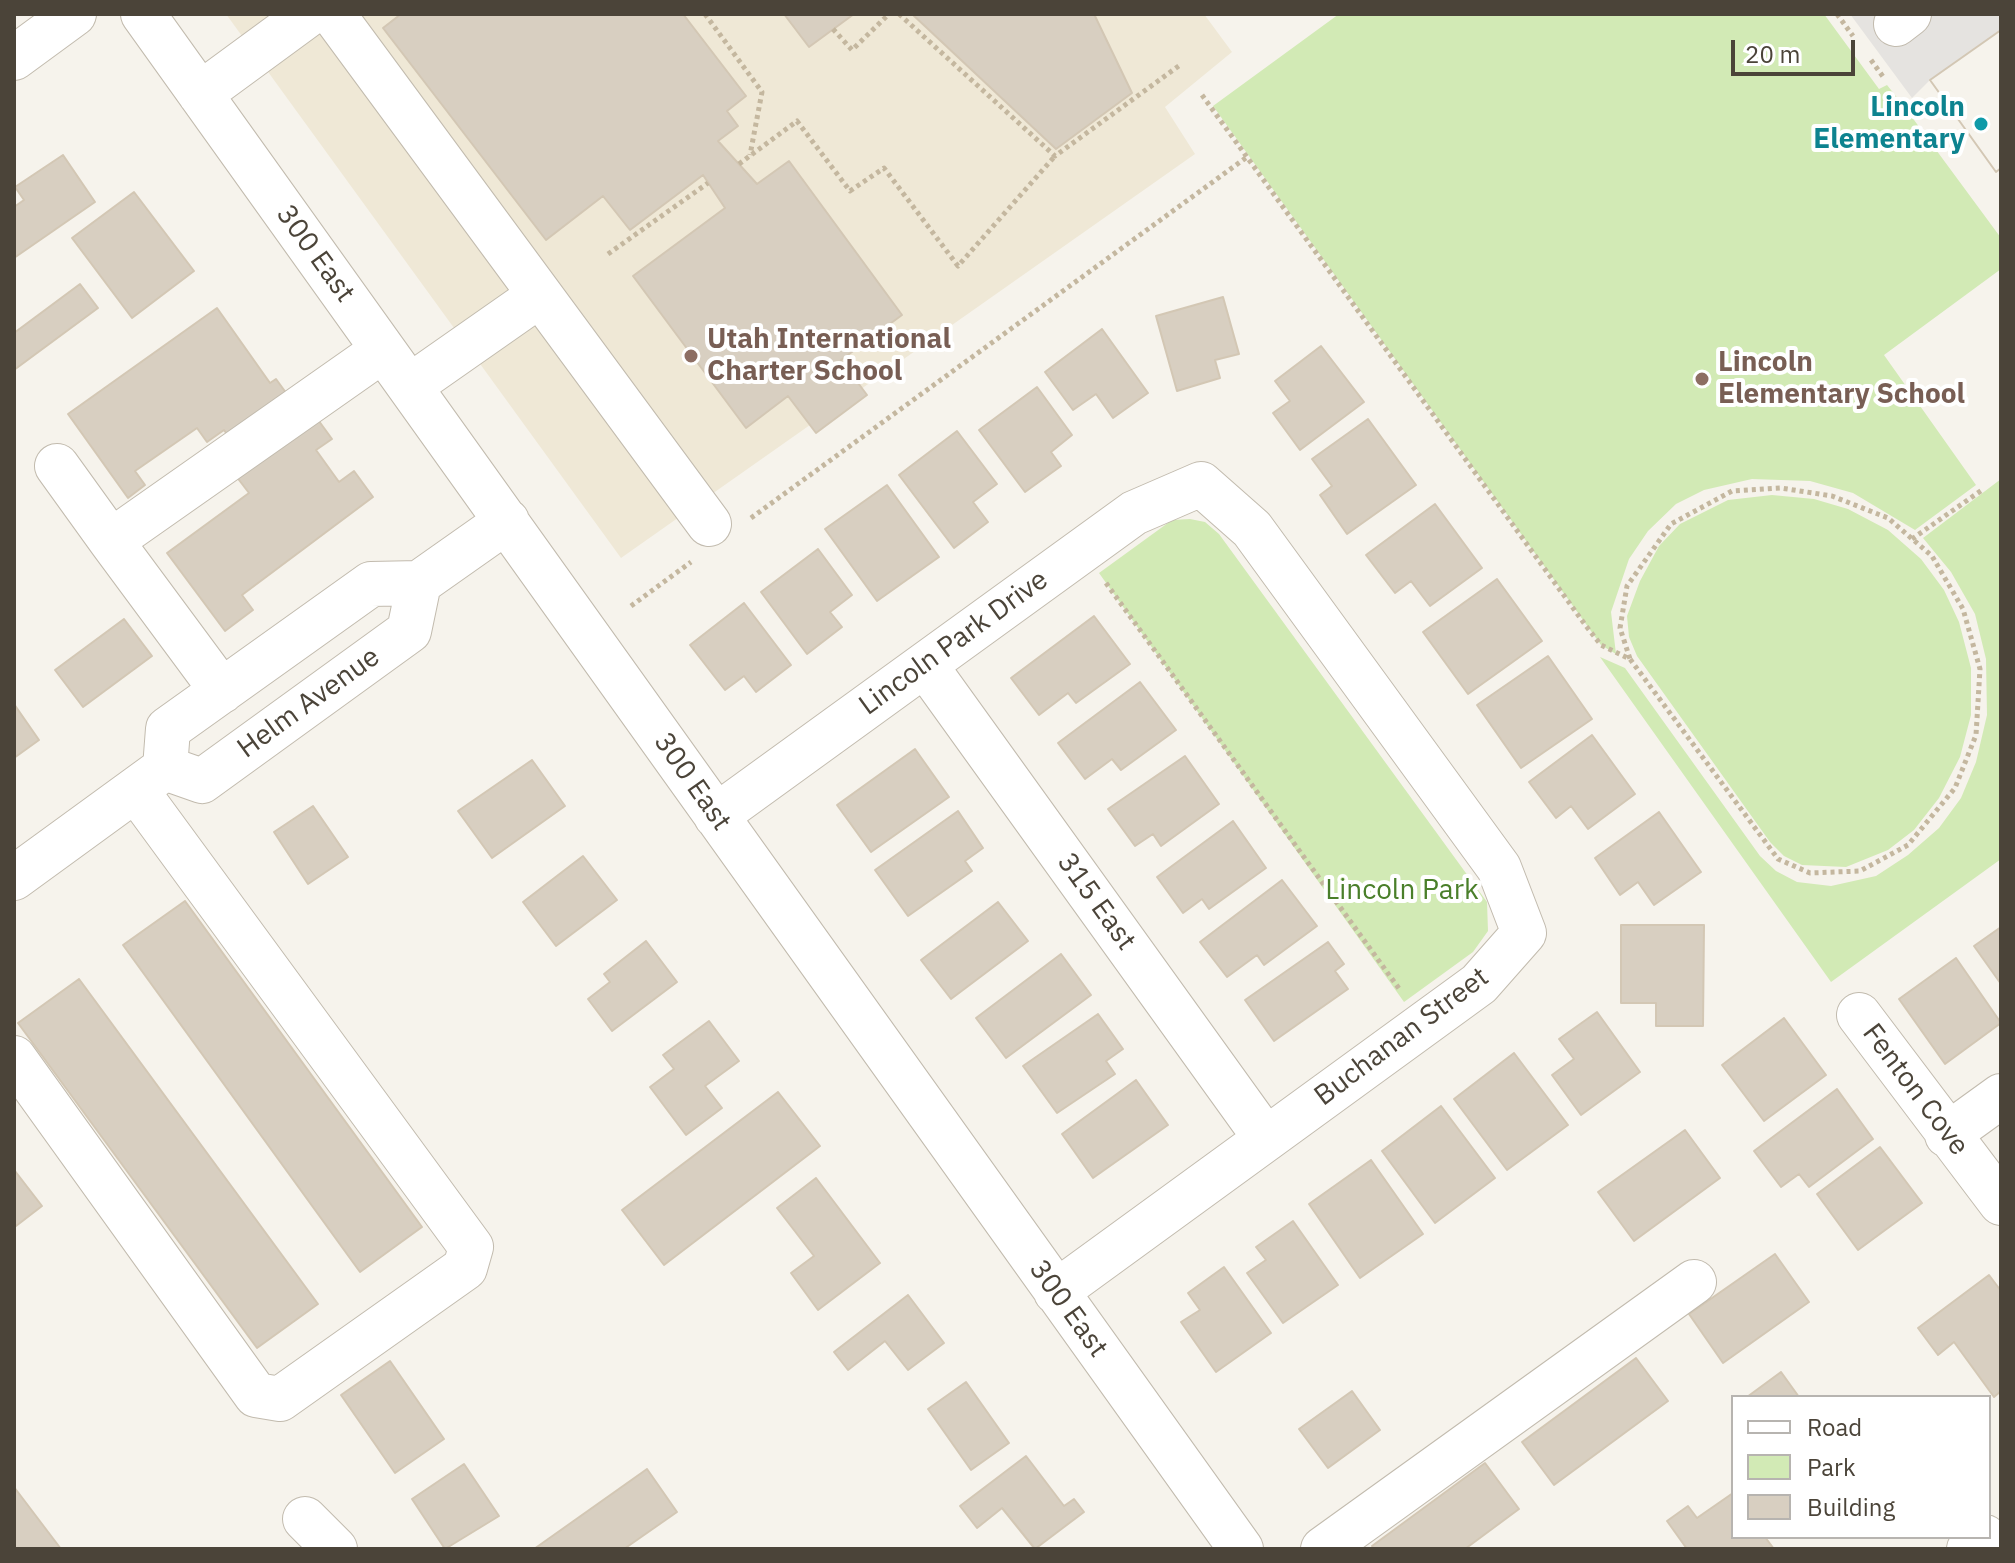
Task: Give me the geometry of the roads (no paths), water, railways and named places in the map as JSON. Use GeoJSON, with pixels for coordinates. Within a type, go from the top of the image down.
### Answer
{"type":"FeatureCollection","features":[{"type":"Feature","properties":{"kind":"street"},"geometry":{"type":"LineString","coordinates":[[14,58],[74,14]]}},
{"type":"Feature","properties":{"kind":"street","name":"300 East"},"geometry":{"type":"LineString","coordinates":[[143,14],[1241,1549]]}},
{"type":"Feature","properties":{"kind":"street"},"geometry":{"type":"LineString","coordinates":[[200,94],[309,14]]}},
{"type":"Feature","properties":{"kind":"street"},"geometry":{"type":"LineString","coordinates":[[333,14],[717,535]]}},
{"type":"Feature","properties":{"kind":"street"},"geometry":{"type":"LineString","coordinates":[[410,386],[540,295]]}},
{"type":"Feature","properties":{"kind":"street"},"geometry":{"type":"LineString","coordinates":[[111,541],[383,350]]}},
{"type":"Feature","properties":{"kind":"street"},"geometry":{"type":"LineString","coordinates":[[57,466],[222,691]]}},
{"type":"Feature","properties":{"kind":"street","name":"Lincoln Park Drive"},"geometry":{"type":"LineString","coordinates":[[716,816],[1134,513],[1201,484]]}},
{"type":"Feature","properties":{"kind":"street","name":"Buchanan Street"},"geometry":{"type":"LineString","coordinates":[[1056,1292],[1479,984],[1524,933],[1499,868],[1490,855],[1252,529],[1201,484]]}},
{"type":"Feature","properties":{"kind":"street"},"geometry":{"type":"LineString","coordinates":[[14,878],[150,779],[168,729],[371,584],[419,583],[507,521]]}},
{"type":"Feature","properties":{"kind":"street","name":"Helm Avenue"},"geometry":{"type":"LineString","coordinates":[[150,779],[202,781],[409,631],[419,583]]}},
{"type":"Feature","properties":{"kind":"street","name":"315 East"},"geometry":{"type":"LineString","coordinates":[[925,665],[1266,1139]]}},
{"type":"Feature","properties":{"kind":"street"},"geometry":{"type":"LineString","coordinates":[[14,1058],[256,1395],[280,1399],[465,1268],[471,1247],[150,779]]}},
{"type":"Feature","properties":{"kind":"street","name":"Fenton Cove"},"geometry":{"type":"LineString","coordinates":[[1859,1015],[2001,1203]]}},
{"type":"Feature","properties":{"kind":"street"},"geometry":{"type":"LineString","coordinates":[[1947,1135],[2001,1096]]}},
{"type":"Feature","properties":{"kind":"street"},"geometry":{"type":"LineString","coordinates":[[1323,1549],[1694,1282]]}},
{"type":"Feature","properties":{"kind":"place","name":"Lincoln Elementary"},"geometry":{"type":"Point","coordinates":[1981,124]}},
{"type":"Feature","properties":{"kind":"place","name":"Utah International Charter School"},"geometry":{"type":"Point","coordinates":[691,356]}},
{"type":"Feature","properties":{"kind":"place","name":"Lincoln Elementary School"},"geometry":{"type":"Point","coordinates":[1702,379]}},
{"type":"Feature","properties":{"kind":"park label","name":"Lincoln Park"},"geometry":{"type":"Point","coordinates":[1402,891]}}]}
